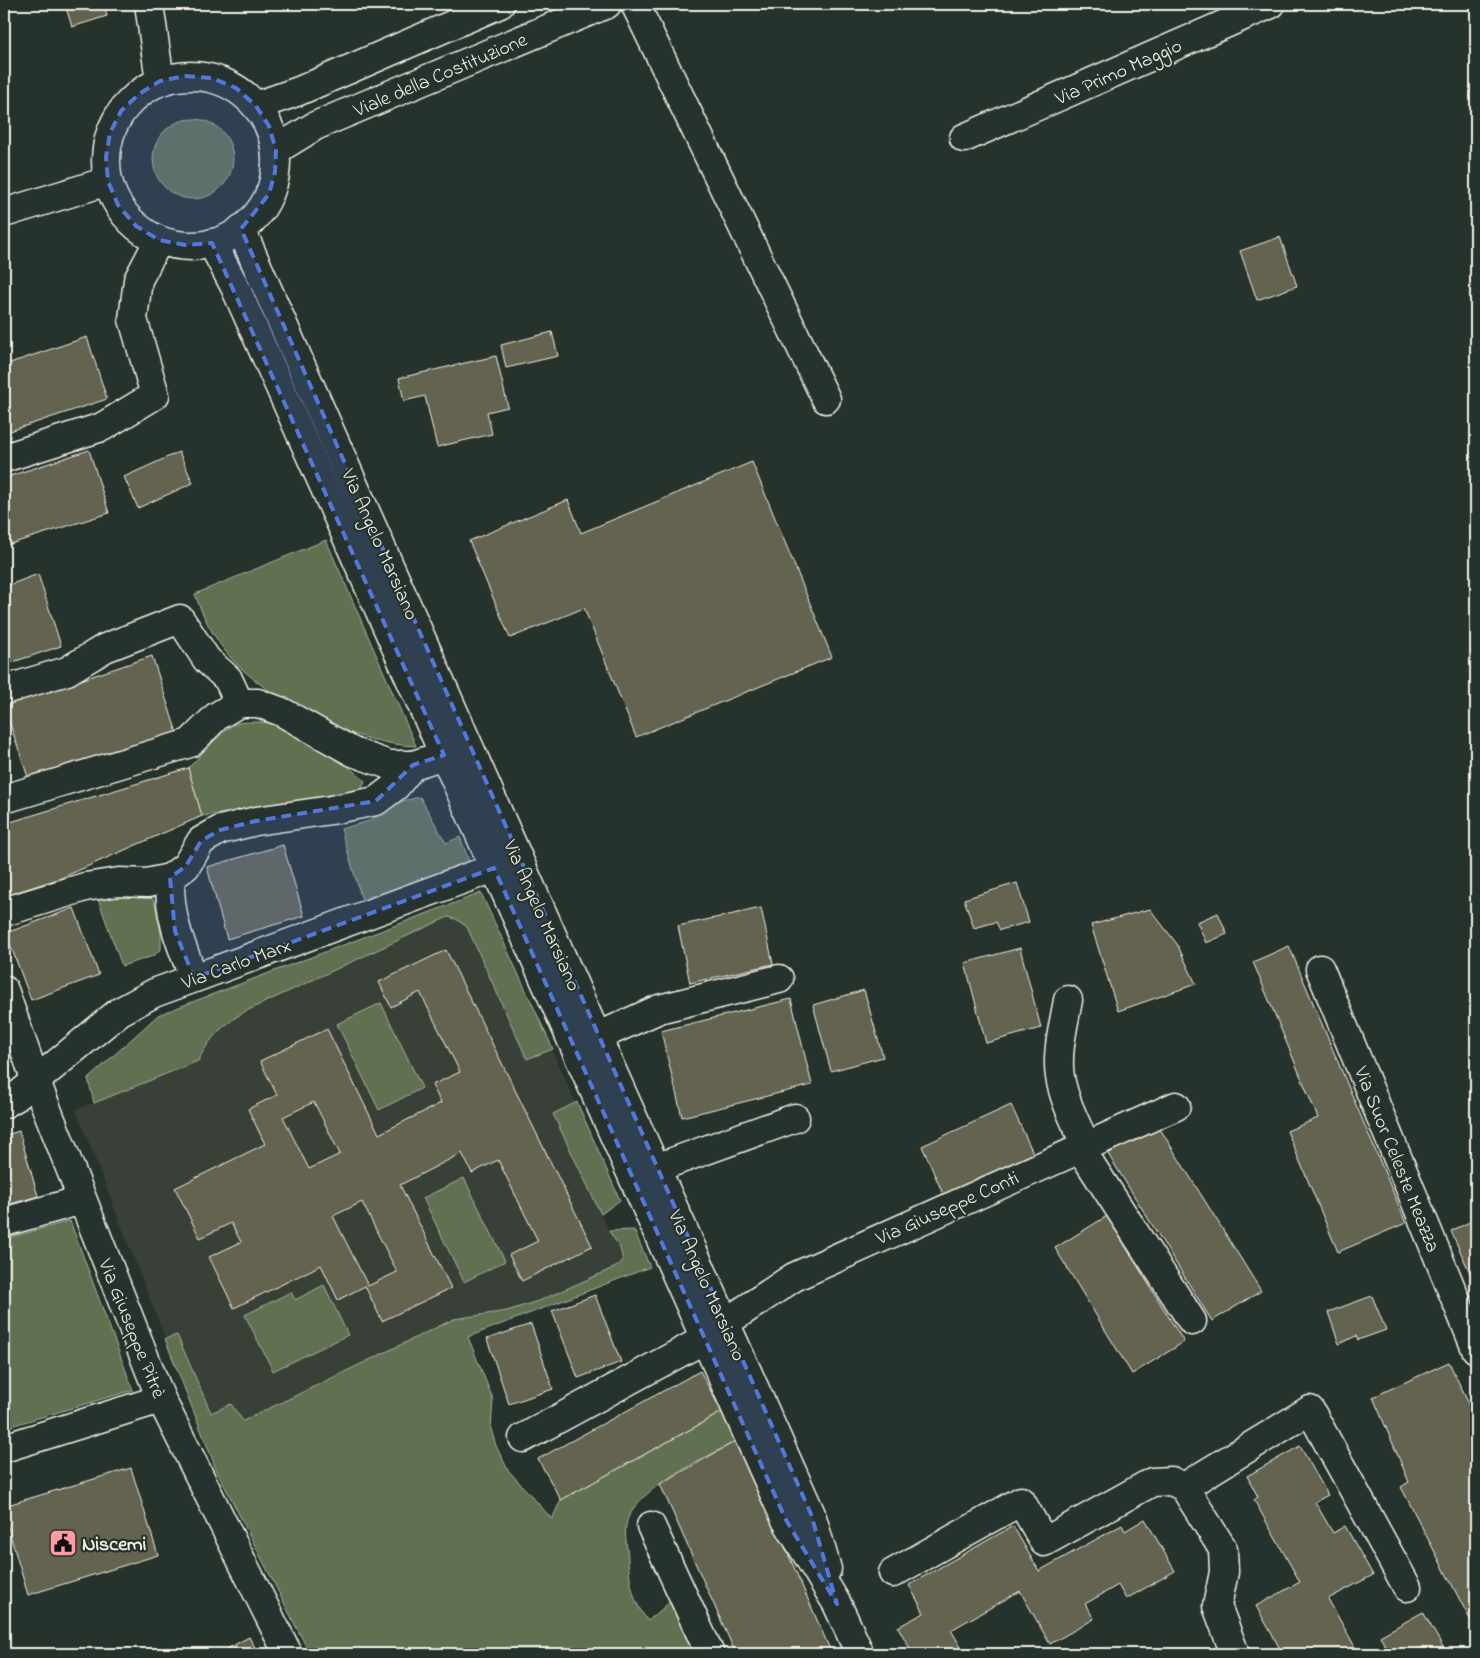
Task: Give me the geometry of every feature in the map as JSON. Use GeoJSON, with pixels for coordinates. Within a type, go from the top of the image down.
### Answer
{"type":"FeatureCollection","features":[{"type":"Feature","properties":{"kind":"street"},"geometry":{"type":"LineString","coordinates":[[149,4],[160,81]]}},
{"type":"Feature","properties":{"kind":"street","name":"Viale della Costituzione"},"geometry":{"type":"LineString","coordinates":[[256,106],[293,93],[500,4]]}},
{"type":"Feature","properties":{"kind":"street","name":"Viale della Costituzione"},"geometry":{"type":"LineString","coordinates":[[276,150],[315,126],[607,4]]}},
{"type":"Feature","properties":{"kind":"street"},"geometry":{"type":"LineString","coordinates":[[635,4],[826,400]]}},
{"type":"Feature","properties":{"kind":"street","name":"Via Primo Maggio"},"geometry":{"type":"LineString","coordinates":[[964,138],[1271,4]]}},
{"type":"Feature","properties":{"kind":"street"},"geometry":{"type":"LineString","coordinates":[[185,76],[212,78],[236,88],[256,106],[269,126],[276,150],[275,172],[269,194],[258,213],[242,229],[228,238],[212,243],[185,246],[158,240],[136,226],[118,205],[108,181],[106,157],[110,133],[122,111],[139,94],[160,81],[185,76]]}},
{"type":"Feature","properties":{"kind":"street"},"geometry":{"type":"LineString","coordinates":[[4,213],[108,181]]}},
{"type":"Feature","properties":{"kind":"street","name":"Via Angelo Marsiano"},"geometry":{"type":"LineString","coordinates":[[242,229],[656,1168],[715,1331]]}},
{"type":"Feature","properties":{"kind":"street"},"geometry":{"type":"LineString","coordinates":[[4,458],[102,427],[155,395],[132,319],[138,280],[158,240]]}},
{"type":"Feature","properties":{"kind":"street","name":"Via Angelo Marsiano"},"geometry":{"type":"LineString","coordinates":[[212,243],[235,288],[494,868],[715,1331],[811,1514],[837,1604],[860,1654]]}},
{"type":"Feature","properties":{"kind":"street"},"geometry":{"type":"LineString","coordinates":[[4,690],[67,671],[105,648],[180,620],[207,660],[228,680],[239,703]]}},
{"type":"Feature","properties":{"kind":"street"},"geometry":{"type":"LineString","coordinates":[[4,799],[190,743],[217,716],[239,703],[258,703],[282,712],[353,752],[389,765],[413,765],[444,755]]}},
{"type":"Feature","properties":{"kind":"street"},"geometry":{"type":"LineString","coordinates":[[4,912],[85,887],[119,882],[146,883],[170,878],[186,866],[201,841],[220,830],[256,821],[376,801],[396,786],[413,765]]}},
{"type":"Feature","properties":{"kind":"street","name":"Via Carlo Marx"},"geometry":{"type":"LineString","coordinates":[[4,1104],[16,1097],[35,1079],[118,1012],[154,993],[494,868]]}},
{"type":"Feature","properties":{"kind":"street"},"geometry":{"type":"LineString","coordinates":[[170,878],[170,902],[175,931],[194,978]]}},
{"type":"Feature","properties":{"kind":"street","name":"Via Suor Celeste Meazza"},"geometry":{"type":"LineString","coordinates":[[1320,969],[1474,1338]]}},
{"type":"Feature","properties":{"kind":"street"},"geometry":{"type":"LineString","coordinates":[[597,1037],[659,1008],[779,979]]}},
{"type":"Feature","properties":{"kind":"street","name":"Via Giuseppe Pitrè"},"geometry":{"type":"LineString","coordinates":[[4,990],[35,1079],[161,1398],[288,1654]]}},
{"type":"Feature","properties":{"kind":"street"},"geometry":{"type":"LineString","coordinates":[[1068,1000],[1060,1049],[1060,1075],[1065,1099],[1083,1147],[1192,1320]]}},
{"type":"Feature","properties":{"kind":"street","name":"Via Giuseppe Conti"},"geometry":{"type":"LineString","coordinates":[[523,1438],[715,1331],[794,1277],[1176,1106]]}},
{"type":"Feature","properties":{"kind":"street"},"geometry":{"type":"LineString","coordinates":[[656,1168],[795,1118]]}},
{"type":"Feature","properties":{"kind":"street"},"geometry":{"type":"LineString","coordinates":[[4,1222],[82,1200]]}},
{"type":"Feature","properties":{"kind":"street"},"geometry":{"type":"LineString","coordinates":[[4,1448],[161,1398]]}},
{"type":"Feature","properties":{"kind":"street"},"geometry":{"type":"LineString","coordinates":[[1184,1487],[1310,1410],[1407,1587]]}},
{"type":"Feature","properties":{"kind":"street"},"geometry":{"type":"LineString","coordinates":[[893,1574],[1021,1501],[1044,1542],[1152,1482],[1171,1482],[1184,1487],[1223,1549],[1224,1572],[1218,1606],[1235,1654]]}},
{"type":"Feature","properties":{"kind":"street"},"geometry":{"type":"LineString","coordinates":[[651,1526],[710,1654]]}},
{"type":"Feature","properties":{"kind":"highlighted area"},"geometry":{"type":"Polygon","coordinates":[[[185,76],[212,78],[236,88],[256,106],[269,126],[276,150],[275,172],[269,194],[241,229],[811,1514],[837,1604],[786,1520],[494,868],[194,978],[175,931],[170,878],[186,866],[201,841],[220,830],[256,821],[376,801],[413,765],[444,755],[212,243],[185,245],[159,240],[136,226],[118,205],[108,181],[106,157],[110,133],[121,111],[139,94],[160,81],[185,76]]]}},
{"type":"Feature","properties":{"kind":"shaded area"},"geometry":{"type":"Polygon","coordinates":[[[481,893],[620,1200],[601,1215],[609,1231],[634,1230],[650,1267],[468,1337],[477,1359],[217,1471],[76,1110],[198,1061],[176,1007],[481,893]]]}},
{"type":"Feature","properties":{"kind":"green space"},"geometry":{"type":"Polygon","coordinates":[[[193,119],[208,122],[221,131],[230,144],[233,159],[230,174],[221,187],[208,196],[193,199],[178,196],[165,187],[156,174],[153,159],[156,144],[165,131],[178,122],[193,119]]]}},
{"type":"Feature","properties":{"kind":"green space"},"geometry":{"type":"Polygon","coordinates":[[[326,540],[416,746],[393,744],[347,732],[281,699],[244,671],[228,655],[203,615],[195,594],[326,540]]]}},
{"type":"Feature","properties":{"kind":"green space"},"geometry":{"type":"Polygon","coordinates":[[[238,723],[283,724],[336,756],[365,781],[359,794],[338,800],[202,816],[188,768],[219,736],[232,726],[238,723]]]}},
{"type":"Feature","properties":{"kind":"green space"},"geometry":{"type":"Polygon","coordinates":[[[420,797],[446,843],[460,837],[469,861],[362,900],[341,829],[369,821],[402,801],[420,797]]]}},
{"type":"Feature","properties":{"kind":"green space"},"geometry":{"type":"Polygon","coordinates":[[[120,892],[139,893],[154,900],[161,933],[161,949],[153,956],[122,966],[98,899],[120,892]]]}},
{"type":"Feature","properties":{"kind":"green space"},"geometry":{"type":"Polygon","coordinates":[[[481,893],[553,1049],[527,1059],[467,927],[456,919],[448,917],[244,1012],[217,1033],[207,1045],[198,1061],[94,1103],[88,1079],[158,1015],[481,893]]]}},
{"type":"Feature","properties":{"kind":"green space"},"geometry":{"type":"Polygon","coordinates":[[[381,1003],[422,1088],[379,1110],[337,1024],[381,1003]]]}},
{"type":"Feature","properties":{"kind":"green space"},"geometry":{"type":"Polygon","coordinates":[[[577,1102],[620,1200],[601,1214],[553,1114],[577,1102]]]}},
{"type":"Feature","properties":{"kind":"green space"},"geometry":{"type":"Polygon","coordinates":[[[464,1178],[505,1261],[464,1282],[423,1198],[464,1178]]]}},
{"type":"Feature","properties":{"kind":"green space"},"geometry":{"type":"Polygon","coordinates":[[[70,1221],[133,1390],[4,1428],[4,1239],[70,1221]]]}},
{"type":"Feature","properties":{"kind":"green space"},"geometry":{"type":"Polygon","coordinates":[[[634,1230],[650,1267],[468,1337],[493,1399],[491,1429],[496,1446],[508,1470],[552,1519],[561,1500],[722,1412],[738,1440],[690,1465],[655,1487],[631,1513],[626,1526],[630,1577],[639,1607],[648,1621],[670,1602],[694,1654],[310,1654],[217,1471],[165,1339],[177,1335],[211,1413],[231,1404],[243,1421],[454,1319],[507,1311],[541,1300],[618,1266],[623,1260],[620,1248],[609,1231],[634,1230]]]}},
{"type":"Feature","properties":{"kind":"green space"},"geometry":{"type":"Polygon","coordinates":[[[324,1285],[348,1335],[273,1371],[245,1315],[291,1292],[295,1300],[324,1285]]]}},
{"type":"Feature","properties":{"kind":"building"},"geometry":{"type":"Polygon","coordinates":[[[65,4],[104,4],[107,16],[72,27],[65,4]]]}},
{"type":"Feature","properties":{"kind":"building"},"geometry":{"type":"Polygon","coordinates":[[[1280,237],[1297,286],[1257,300],[1240,251],[1280,237]]]}},
{"type":"Feature","properties":{"kind":"building"},"geometry":{"type":"Polygon","coordinates":[[[552,332],[558,356],[506,368],[501,345],[552,332]]]}},
{"type":"Feature","properties":{"kind":"building"},"geometry":{"type":"Polygon","coordinates":[[[87,337],[107,399],[4,433],[4,365],[87,337]]]}},
{"type":"Feature","properties":{"kind":"building"},"geometry":{"type":"Polygon","coordinates":[[[496,356],[508,407],[487,412],[492,434],[437,447],[425,396],[404,401],[399,378],[496,356]]]}},
{"type":"Feature","properties":{"kind":"building"},"geometry":{"type":"Polygon","coordinates":[[[89,450],[109,513],[4,546],[4,478],[89,450]]]}},
{"type":"Feature","properties":{"kind":"building"},"geometry":{"type":"Polygon","coordinates":[[[179,452],[193,483],[138,508],[124,477],[179,452]]]}},
{"type":"Feature","properties":{"kind":"building"},"geometry":{"type":"Polygon","coordinates":[[[752,462],[832,657],[636,737],[584,608],[510,638],[469,541],[568,500],[581,533],[752,462]]]}},
{"type":"Feature","properties":{"kind":"building"},"geometry":{"type":"Polygon","coordinates":[[[38,574],[61,646],[4,665],[4,587],[38,574]]]}},
{"type":"Feature","properties":{"kind":"building"},"geometry":{"type":"Polygon","coordinates":[[[152,656],[177,733],[30,783],[4,706],[152,656]]]}},
{"type":"Feature","properties":{"kind":"building"},"geometry":{"type":"Polygon","coordinates":[[[188,768],[202,816],[61,878],[4,896],[4,824],[188,768]]]}},
{"type":"Feature","properties":{"kind":"building"},"geometry":{"type":"Polygon","coordinates":[[[283,845],[304,916],[227,939],[207,867],[283,845]]]}},
{"type":"Feature","properties":{"kind":"building"},"geometry":{"type":"Polygon","coordinates":[[[1017,883],[1029,922],[1000,930],[996,922],[974,928],[964,899],[1017,883]]]}},
{"type":"Feature","properties":{"kind":"building"},"geometry":{"type":"Polygon","coordinates":[[[74,908],[99,975],[31,1000],[6,933],[74,908]]]}},
{"type":"Feature","properties":{"kind":"building"},"geometry":{"type":"Polygon","coordinates":[[[761,908],[773,964],[690,983],[678,926],[761,908]]]}},
{"type":"Feature","properties":{"kind":"building"},"geometry":{"type":"Polygon","coordinates":[[[1150,909],[1177,944],[1196,984],[1118,1011],[1091,925],[1150,909]]]}},
{"type":"Feature","properties":{"kind":"building"},"geometry":{"type":"Polygon","coordinates":[[[1218,913],[1227,934],[1206,943],[1197,922],[1218,913]]]}},
{"type":"Feature","properties":{"kind":"building"},"geometry":{"type":"Polygon","coordinates":[[[1289,946],[1406,1223],[1338,1252],[1287,1131],[1318,1118],[1253,962],[1289,946]]]}},
{"type":"Feature","properties":{"kind":"building"},"geometry":{"type":"Polygon","coordinates":[[[1020,948],[1041,1028],[986,1043],[965,963],[1020,948]]]}},
{"type":"Feature","properties":{"kind":"building"},"geometry":{"type":"Polygon","coordinates":[[[446,950],[592,1246],[522,1281],[509,1255],[538,1241],[498,1160],[472,1173],[462,1153],[400,1185],[451,1288],[382,1321],[365,1286],[338,1300],[321,1265],[234,1308],[209,1257],[241,1242],[231,1223],[200,1238],[175,1188],[265,1144],[248,1109],[277,1095],[260,1061],[327,1029],[379,1134],[441,1103],[432,1085],[460,1072],[420,992],[391,1007],[379,982],[446,950]],[[314,1102],[283,1117],[309,1169],[340,1154],[314,1102]],[[362,1202],[333,1216],[368,1286],[397,1272],[362,1202]]]}},
{"type":"Feature","properties":{"kind":"building"},"geometry":{"type":"Polygon","coordinates":[[[864,990],[883,1057],[831,1071],[813,1005],[864,990]]]}},
{"type":"Feature","properties":{"kind":"building"},"geometry":{"type":"Polygon","coordinates":[[[791,999],[812,1085],[682,1117],[661,1031],[791,999]]]}},
{"type":"Feature","properties":{"kind":"building"},"geometry":{"type":"Polygon","coordinates":[[[1011,1105],[1034,1155],[944,1196],[922,1146],[1011,1105]]]}},
{"type":"Feature","properties":{"kind":"building"},"geometry":{"type":"Polygon","coordinates":[[[1157,1124],[1261,1291],[1212,1321],[1108,1154],[1157,1124]]]}},
{"type":"Feature","properties":{"kind":"building"},"geometry":{"type":"Polygon","coordinates":[[[19,1131],[38,1196],[4,1206],[4,1136],[19,1131]]]}},
{"type":"Feature","properties":{"kind":"building"},"geometry":{"type":"Polygon","coordinates":[[[1107,1216],[1184,1342],[1132,1374],[1055,1248],[1107,1216]]]}},
{"type":"Feature","properties":{"kind":"building"},"geometry":{"type":"Polygon","coordinates":[[[1476,1219],[1476,1286],[1451,1231],[1476,1219]]]}},
{"type":"Feature","properties":{"kind":"building"},"geometry":{"type":"Polygon","coordinates":[[[595,1295],[621,1362],[578,1378],[552,1311],[595,1295]]]}},
{"type":"Feature","properties":{"kind":"building"},"geometry":{"type":"Polygon","coordinates":[[[1372,1296],[1386,1330],[1358,1340],[1356,1336],[1339,1344],[1328,1312],[1372,1296]]]}},
{"type":"Feature","properties":{"kind":"building"},"geometry":{"type":"Polygon","coordinates":[[[531,1324],[553,1389],[509,1404],[487,1339],[531,1324]]]}},
{"type":"Feature","properties":{"kind":"building"},"geometry":{"type":"Polygon","coordinates":[[[1449,1362],[1473,1413],[1476,1412],[1475,1629],[1401,1487],[1409,1482],[1373,1397],[1449,1362]]]}},
{"type":"Feature","properties":{"kind":"building"},"geometry":{"type":"Polygon","coordinates":[[[700,1371],[722,1412],[561,1500],[538,1459],[700,1371]]]}},
{"type":"Feature","properties":{"kind":"building"},"geometry":{"type":"Polygon","coordinates":[[[738,1440],[832,1654],[736,1654],[660,1484],[738,1440]]]}},
{"type":"Feature","properties":{"kind":"building"},"geometry":{"type":"Polygon","coordinates":[[[1300,1446],[1328,1495],[1315,1502],[1333,1533],[1345,1526],[1373,1575],[1328,1599],[1359,1654],[1283,1654],[1256,1606],[1300,1582],[1254,1500],[1258,1497],[1247,1476],[1300,1446]]]}},
{"type":"Feature","properties":{"kind":"building"},"geometry":{"type":"Polygon","coordinates":[[[131,1468],[158,1555],[28,1595],[4,1514],[4,1506],[131,1468]]]}},
{"type":"Feature","properties":{"kind":"building"},"geometry":{"type":"Polygon","coordinates":[[[1145,1519],[1175,1571],[1126,1599],[1118,1585],[1085,1604],[1094,1619],[1050,1644],[1020,1591],[951,1630],[965,1654],[913,1654],[898,1627],[924,1613],[909,1585],[1013,1526],[1039,1571],[1122,1525],[1125,1531],[1145,1519]]]}},
{"type":"Feature","properties":{"kind":"building"},"geometry":{"type":"Polygon","coordinates":[[[1423,1612],[1447,1654],[1389,1654],[1380,1636],[1423,1612]]]}},
{"type":"Feature","properties":{"kind":"building"},"geometry":{"type":"Polygon","coordinates":[[[249,1637],[259,1654],[228,1654],[225,1650],[249,1637]]]}},
{"type":"Feature","properties":{"kind":"place","name":"Niscemi"},"geometry":{"type":"Point","coordinates":[63,1543]}}]}
